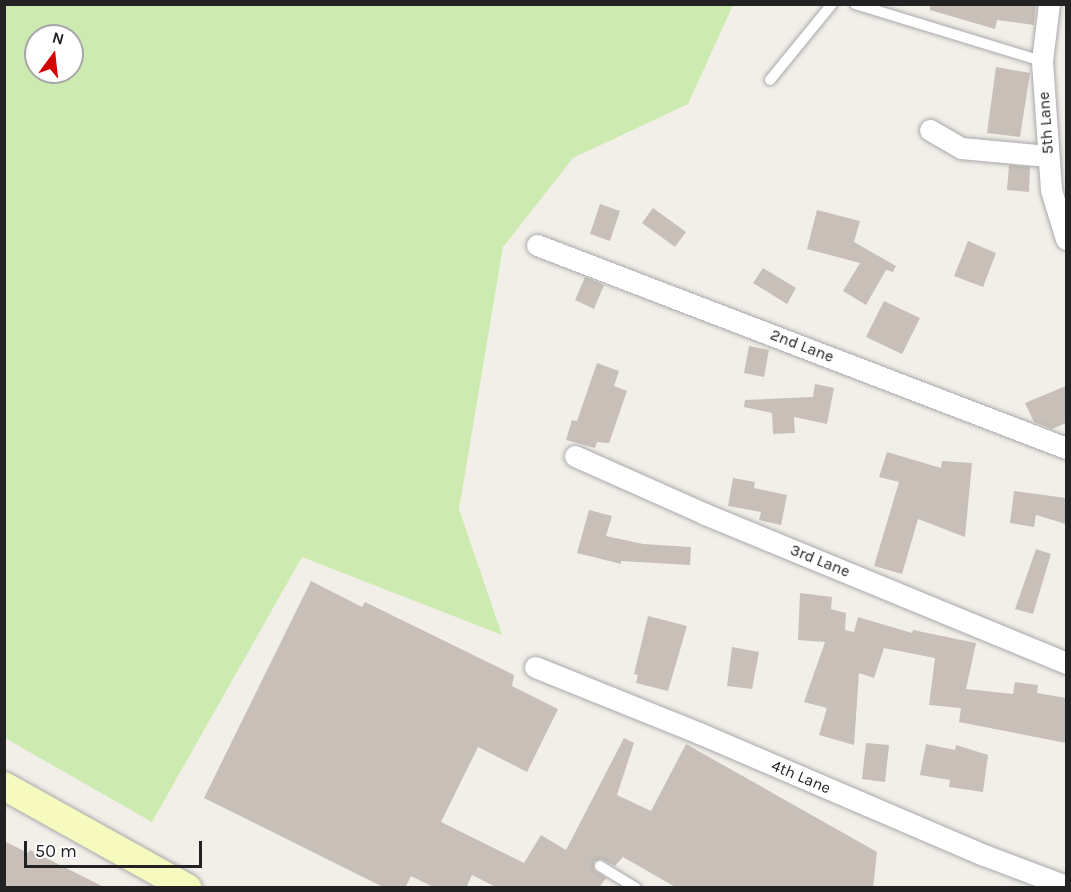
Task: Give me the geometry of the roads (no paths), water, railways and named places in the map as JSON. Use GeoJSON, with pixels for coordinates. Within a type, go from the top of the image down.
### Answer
{"type":"FeatureCollection","features":[{"type":"Feature","properties":{"kind":"street","name":"5th Lane"},"geometry":{"type":"LineString","coordinates":[[1049,4],[1042,61],[1048,156],[1051,190],[1066,239]]}},
{"type":"Feature","properties":{"kind":"street"},"geometry":{"type":"LineString","coordinates":[[930,130],[961,148],[1048,156]]}},
{"type":"Feature","properties":{"kind":"street","name":"2nd Lane"},"geometry":{"type":"LineString","coordinates":[[537,244],[1066,448]]}},
{"type":"Feature","properties":{"kind":"street","name":"3rd Lane"},"geometry":{"type":"LineString","coordinates":[[575,456],[705,514],[1066,663]]}},
{"type":"Feature","properties":{"kind":"street","name":"4th Lane"},"geometry":{"type":"LineString","coordinates":[[535,667],[699,733],[984,855],[1066,886]]}},
{"type":"Feature","properties":{"kind":"street"},"geometry":{"type":"LineString","coordinates":[[4,786],[187,888]]}},
{"type":"Feature","properties":{"kind":"lane"},"geometry":{"type":"LineString","coordinates":[[770,80],[831,4]]}},
{"type":"Feature","properties":{"kind":"lane"},"geometry":{"type":"LineString","coordinates":[[855,4],[1042,61]]}},
{"type":"Feature","properties":{"kind":"lane"},"geometry":{"type":"LineString","coordinates":[[600,866],[636,888]]}}]}
